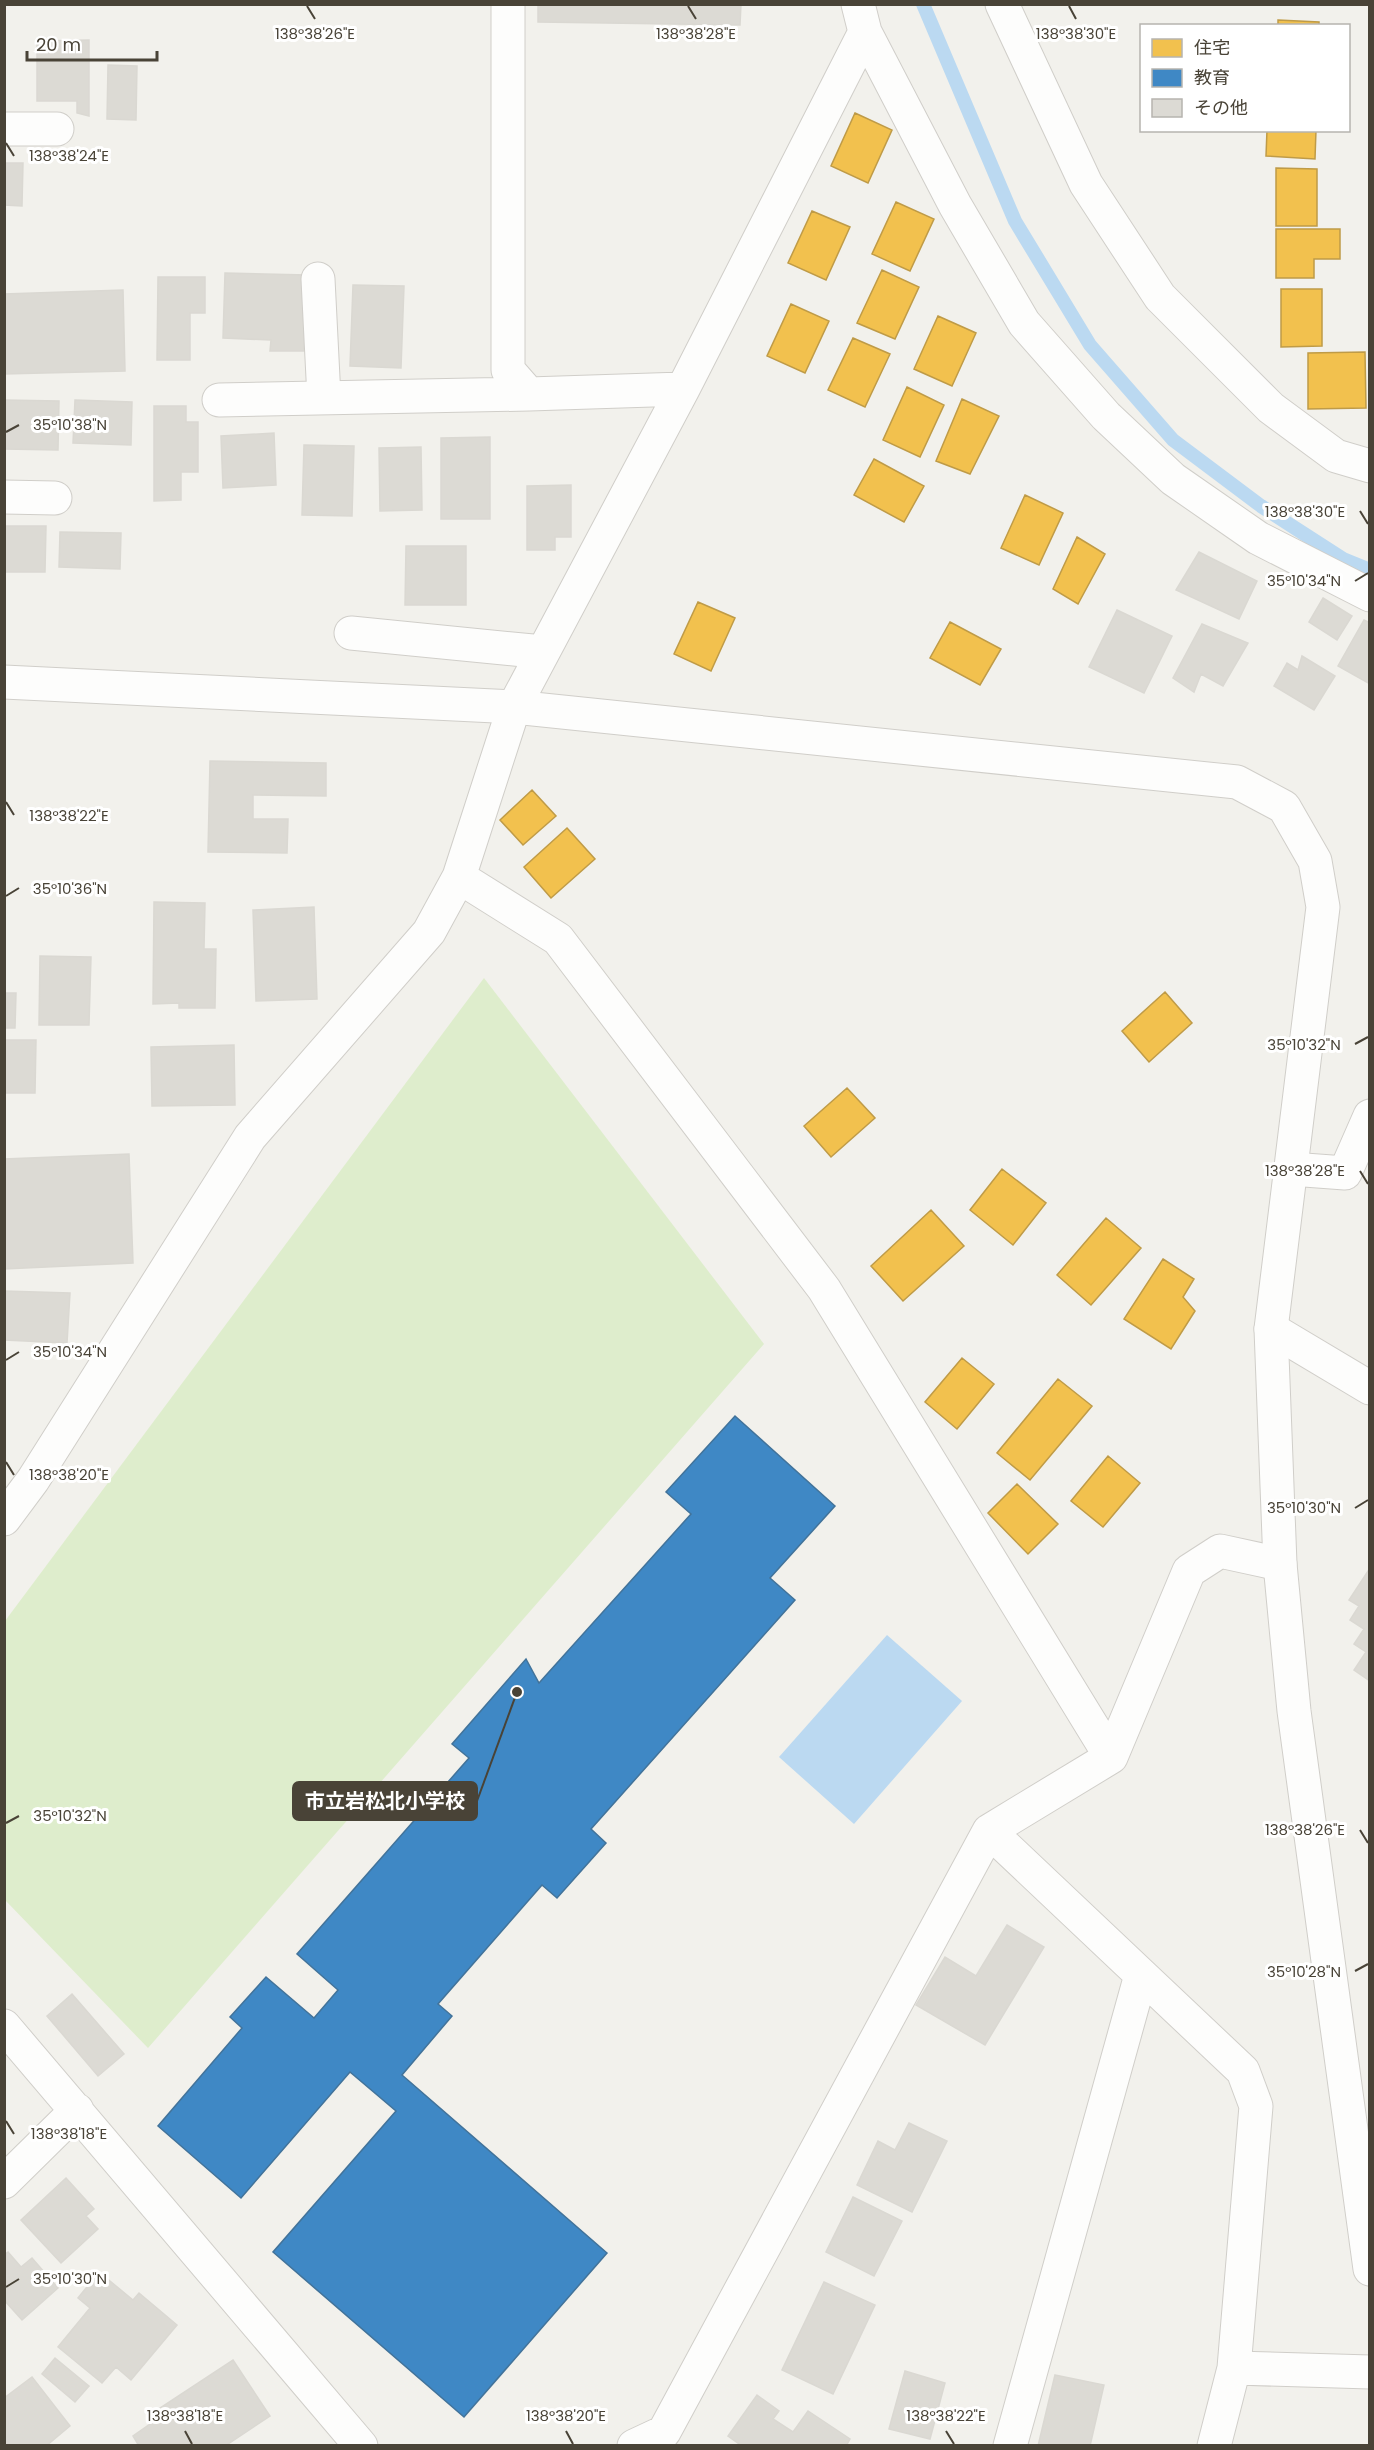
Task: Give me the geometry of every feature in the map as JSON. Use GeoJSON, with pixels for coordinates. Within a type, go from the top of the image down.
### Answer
{"type":"FeatureCollection","features":[{"type":"Feature","properties":{"kind":"street"},"geometry":{"type":"LineString","coordinates":[[508,4],[508,370],[529,394]]}},
{"type":"Feature","properties":{"kind":"street"},"geometry":{"type":"LineString","coordinates":[[1002,4],[1086,184],[1160,297],[1271,408],[1336,456],[1370,466]]}},
{"type":"Feature","properties":{"kind":"street"},"geometry":{"type":"LineString","coordinates":[[4,1520],[33,1480],[250,1137],[429,932],[459,877],[514,706],[683,389],[862,18]]}},
{"type":"Feature","properties":{"kind":"street"},"geometry":{"type":"LineString","coordinates":[[862,18],[954,205],[1024,323],[1106,416],[1173,479],[1249,532],[1370,595]]}},
{"type":"Feature","properties":{"kind":"street"},"geometry":{"type":"LineString","coordinates":[[4,129],[57,129]]}},
{"type":"Feature","properties":{"kind":"street"},"geometry":{"type":"LineString","coordinates":[[318,279],[324,398]]}},
{"type":"Feature","properties":{"kind":"street"},"geometry":{"type":"LineString","coordinates":[[219,400],[683,389]]}},
{"type":"Feature","properties":{"kind":"street"},"geometry":{"type":"LineString","coordinates":[[4,497],[55,498]]}},
{"type":"Feature","properties":{"kind":"street"},"geometry":{"type":"LineString","coordinates":[[351,633],[543,652]]}},
{"type":"Feature","properties":{"kind":"street"},"geometry":{"type":"LineString","coordinates":[[4,682],[514,706],[1237,782],[1284,807],[1316,861],[1323,907],[1271,1329],[1280,1564],[1298,1745],[1369,2256]]}},
{"type":"Feature","properties":{"kind":"street"},"geometry":{"type":"LineString","coordinates":[[459,877],[558,939],[824,1289],[1111,1757]]}},
{"type":"Feature","properties":{"kind":"street"},"geometry":{"type":"LineString","coordinates":[[1291,1169],[1345,1173],[1370,1116]]}},
{"type":"Feature","properties":{"kind":"street"},"geometry":{"type":"LineString","coordinates":[[1271,1329],[1370,1388]]}},
{"type":"Feature","properties":{"kind":"street"},"geometry":{"type":"LineString","coordinates":[[634,2445],[675,2439],[989,1831],[1111,1757],[1189,1571],[1221,1551],[1280,1564]]}},
{"type":"Feature","properties":{"kind":"street"},"geometry":{"type":"LineString","coordinates":[[989,1831],[1243,2071],[1256,2106],[1234,2368],[1214,2445]]}},
{"type":"Feature","properties":{"kind":"street"},"geometry":{"type":"LineString","coordinates":[[1010,2445],[1141,1974]]}},
{"type":"Feature","properties":{"kind":"street"},"geometry":{"type":"LineString","coordinates":[[4,2026],[361,2445]]}},
{"type":"Feature","properties":{"kind":"street"},"geometry":{"type":"LineString","coordinates":[[4,2182],[77,2110]]}},
{"type":"Feature","properties":{"kind":"street"},"geometry":{"type":"LineString","coordinates":[[1234,2368],[1370,2372]]}},
{"type":"Feature","properties":{"kind":"green space"},"geometry":{"type":"Polygon","coordinates":[[[484,978],[764,1344],[148,2048],[5,1900],[5,1621],[484,978]]]}},
{"type":"Feature","properties":{"kind":"water"},"geometry":{"type":"Polygon","coordinates":[[[887,1635],[962,1701],[854,1824],[779,1757],[887,1635]]]}},
{"type":"Feature","properties":{"kind":"building: 住宅"},"geometry":{"type":"Polygon","coordinates":[[[1278,20],[1319,22],[1319,24],[1278,24],[1278,20]]]}},
{"type":"Feature","properties":{"kind":"building: 住宅"},"geometry":{"type":"Polygon","coordinates":[[[855,113],[892,130],[868,183],[831,166],[855,113]]]}},
{"type":"Feature","properties":{"kind":"building: 住宅"},"geometry":{"type":"Polygon","coordinates":[[[1267,132],[1316,132],[1315,159],[1266,156],[1267,132]]]}},
{"type":"Feature","properties":{"kind":"building: 住宅"},"geometry":{"type":"Polygon","coordinates":[[[1276,168],[1317,169],[1317,226],[1276,226],[1276,168]]]}},
{"type":"Feature","properties":{"kind":"building: 住宅"},"geometry":{"type":"Polygon","coordinates":[[[896,202],[934,219],[910,271],[872,254],[896,202]]]}},
{"type":"Feature","properties":{"kind":"building: 住宅"},"geometry":{"type":"Polygon","coordinates":[[[812,211],[850,227],[826,280],[788,263],[812,211]]]}},
{"type":"Feature","properties":{"kind":"building: 住宅"},"geometry":{"type":"Polygon","coordinates":[[[1276,229],[1340,229],[1340,259],[1314,259],[1314,278],[1276,278],[1276,229]]]}},
{"type":"Feature","properties":{"kind":"building: 住宅"},"geometry":{"type":"Polygon","coordinates":[[[882,270],[919,287],[895,339],[857,323],[882,270]]]}},
{"type":"Feature","properties":{"kind":"building: 住宅"},"geometry":{"type":"Polygon","coordinates":[[[1281,289],[1322,289],[1322,346],[1281,347],[1281,289]]]}},
{"type":"Feature","properties":{"kind":"building: 住宅"},"geometry":{"type":"Polygon","coordinates":[[[791,304],[829,321],[805,373],[767,356],[791,304]]]}},
{"type":"Feature","properties":{"kind":"building: 住宅"},"geometry":{"type":"Polygon","coordinates":[[[938,316],[976,333],[952,386],[914,369],[938,316]]]}},
{"type":"Feature","properties":{"kind":"building: 住宅"},"geometry":{"type":"Polygon","coordinates":[[[853,338],[890,354],[865,407],[828,390],[853,338]]]}},
{"type":"Feature","properties":{"kind":"building: 住宅"},"geometry":{"type":"Polygon","coordinates":[[[1365,352],[1366,408],[1308,409],[1308,353],[1365,352]]]}},
{"type":"Feature","properties":{"kind":"building: 住宅"},"geometry":{"type":"Polygon","coordinates":[[[907,387],[944,405],[920,457],[883,440],[907,387]]]}},
{"type":"Feature","properties":{"kind":"building: 住宅"},"geometry":{"type":"Polygon","coordinates":[[[962,399],[999,416],[970,474],[936,461],[962,399]]]}},
{"type":"Feature","properties":{"kind":"building: 住宅"},"geometry":{"type":"Polygon","coordinates":[[[874,459],[924,486],[904,522],[854,495],[874,459]]]}},
{"type":"Feature","properties":{"kind":"building: 住宅"},"geometry":{"type":"Polygon","coordinates":[[[1025,495],[1063,513],[1039,565],[1001,548],[1025,495]]]}},
{"type":"Feature","properties":{"kind":"building: 住宅"},"geometry":{"type":"Polygon","coordinates":[[[1077,537],[1105,554],[1078,604],[1053,589],[1077,537]]]}},
{"type":"Feature","properties":{"kind":"building: 住宅"},"geometry":{"type":"Polygon","coordinates":[[[698,602],[735,618],[711,671],[674,654],[698,602]]]}},
{"type":"Feature","properties":{"kind":"building: 住宅"},"geometry":{"type":"Polygon","coordinates":[[[950,622],[1001,649],[980,685],[930,658],[950,622]]]}},
{"type":"Feature","properties":{"kind":"building: 住宅"},"geometry":{"type":"Polygon","coordinates":[[[532,790],[556,816],[523,845],[500,820],[532,790]]]}},
{"type":"Feature","properties":{"kind":"building: 住宅"},"geometry":{"type":"Polygon","coordinates":[[[567,828],[595,859],[551,898],[524,867],[567,828]]]}},
{"type":"Feature","properties":{"kind":"building: 住宅"},"geometry":{"type":"Polygon","coordinates":[[[1165,992],[1192,1023],[1149,1062],[1122,1031],[1165,992]]]}},
{"type":"Feature","properties":{"kind":"building: 住宅"},"geometry":{"type":"Polygon","coordinates":[[[847,1088],[875,1118],[831,1157],[804,1126],[847,1088]]]}},
{"type":"Feature","properties":{"kind":"building: 住宅"},"geometry":{"type":"Polygon","coordinates":[[[1002,1169],[1046,1203],[1013,1245],[970,1210],[1002,1169]]]}},
{"type":"Feature","properties":{"kind":"building: 住宅"},"geometry":{"type":"Polygon","coordinates":[[[931,1210],[964,1246],[903,1301],[871,1266],[931,1210]]]}},
{"type":"Feature","properties":{"kind":"building: 住宅"},"geometry":{"type":"Polygon","coordinates":[[[1106,1218],[1141,1248],[1091,1305],[1057,1275],[1106,1218]]]}},
{"type":"Feature","properties":{"kind":"building: 住宅"},"geometry":{"type":"Polygon","coordinates":[[[1163,1259],[1194,1279],[1183,1297],[1195,1311],[1171,1349],[1124,1319],[1163,1259]]]}},
{"type":"Feature","properties":{"kind":"building: 住宅"},"geometry":{"type":"Polygon","coordinates":[[[962,1358],[994,1384],[957,1429],[925,1402],[962,1358]]]}},
{"type":"Feature","properties":{"kind":"building: 住宅"},"geometry":{"type":"Polygon","coordinates":[[[1058,1379],[1092,1406],[1030,1480],[997,1453],[1058,1379]]]}},
{"type":"Feature","properties":{"kind":"building: 住宅"},"geometry":{"type":"Polygon","coordinates":[[[1108,1456],[1140,1483],[1103,1527],[1071,1501],[1108,1456]]]}},
{"type":"Feature","properties":{"kind":"building: 住宅"},"geometry":{"type":"Polygon","coordinates":[[[1017,1484],[1058,1524],[1028,1554],[988,1513],[1017,1484]]]}},
{"type":"Feature","properties":{"kind":"building: 教育"},"geometry":{"type":"Polygon","coordinates":[[[735,1416],[835,1506],[770,1578],[795,1600],[591,1829],[606,1843],[557,1898],[542,1885],[438,2004],[452,2016],[402,2075],[607,2253],[464,2417],[273,2252],[396,2111],[350,2072],[241,2198],[158,2126],[242,2028],[230,2017],[266,1977],[314,2018],[338,1990],[297,1954],[469,1758],[452,1744],[526,1659],[539,1683],[691,1514],[666,1492],[735,1416]]]}},
{"type":"Feature","properties":{"kind":"building: その他"},"geometry":{"type":"Polygon","coordinates":[[[538,4],[741,4],[740,25],[538,22],[538,4]]]}},
{"type":"Feature","properties":{"kind":"building: その他"},"geometry":{"type":"Polygon","coordinates":[[[89,40],[89,116],[77,113],[77,101],[37,101],[37,41],[89,40]]]}},
{"type":"Feature","properties":{"kind":"building: その他"},"geometry":{"type":"Polygon","coordinates":[[[108,65],[137,66],[136,120],[107,119],[108,65]]]}},
{"type":"Feature","properties":{"kind":"building: その他"},"geometry":{"type":"Polygon","coordinates":[[[4,163],[23,163],[22,206],[4,205],[4,163]]]}},
{"type":"Feature","properties":{"kind":"building: その他"},"geometry":{"type":"Polygon","coordinates":[[[225,273],[307,275],[304,351],[270,351],[271,340],[223,338],[225,273]]]}},
{"type":"Feature","properties":{"kind":"building: その他"},"geometry":{"type":"Polygon","coordinates":[[[158,277],[205,277],[205,313],[190,313],[190,360],[157,360],[158,277]]]}},
{"type":"Feature","properties":{"kind":"building: その他"},"geometry":{"type":"Polygon","coordinates":[[[353,285],[404,286],[401,368],[350,366],[353,285]]]}},
{"type":"Feature","properties":{"kind":"building: その他"},"geometry":{"type":"Polygon","coordinates":[[[123,290],[125,371],[4,374],[4,294],[123,290]]]}},
{"type":"Feature","properties":{"kind":"building: その他"},"geometry":{"type":"Polygon","coordinates":[[[4,400],[59,401],[58,450],[4,449],[4,400]]]}},
{"type":"Feature","properties":{"kind":"building: その他"},"geometry":{"type":"Polygon","coordinates":[[[75,400],[132,402],[131,445],[73,443],[75,400]]]}},
{"type":"Feature","properties":{"kind":"building: その他"},"geometry":{"type":"Polygon","coordinates":[[[154,406],[186,406],[186,422],[198,422],[198,472],[181,472],[181,500],[154,501],[154,406]]]}},
{"type":"Feature","properties":{"kind":"building: その他"},"geometry":{"type":"Polygon","coordinates":[[[274,433],[276,485],[223,488],[221,436],[274,433]]]}},
{"type":"Feature","properties":{"kind":"building: その他"},"geometry":{"type":"Polygon","coordinates":[[[490,437],[490,519],[441,519],[441,438],[490,437]]]}},
{"type":"Feature","properties":{"kind":"building: その他"},"geometry":{"type":"Polygon","coordinates":[[[304,445],[354,446],[352,516],[302,515],[304,445]]]}},
{"type":"Feature","properties":{"kind":"building: その他"},"geometry":{"type":"Polygon","coordinates":[[[421,447],[422,510],[380,511],[379,448],[421,447]]]}},
{"type":"Feature","properties":{"kind":"building: その他"},"geometry":{"type":"Polygon","coordinates":[[[571,485],[571,537],[555,537],[555,550],[527,550],[527,486],[571,485]]]}},
{"type":"Feature","properties":{"kind":"building: その他"},"geometry":{"type":"Polygon","coordinates":[[[4,526],[46,526],[45,572],[4,572],[4,526]]]}},
{"type":"Feature","properties":{"kind":"building: その他"},"geometry":{"type":"Polygon","coordinates":[[[60,532],[121,533],[120,569],[59,567],[60,532]]]}},
{"type":"Feature","properties":{"kind":"building: その他"},"geometry":{"type":"Polygon","coordinates":[[[406,546],[466,546],[466,605],[405,605],[406,546]]]}},
{"type":"Feature","properties":{"kind":"building: その他"},"geometry":{"type":"Polygon","coordinates":[[[1199,552],[1257,581],[1239,619],[1176,590],[1199,552]]]}},
{"type":"Feature","properties":{"kind":"building: その他"},"geometry":{"type":"Polygon","coordinates":[[[1323,598],[1352,616],[1337,640],[1309,622],[1323,598]]]}},
{"type":"Feature","properties":{"kind":"building: その他"},"geometry":{"type":"Polygon","coordinates":[[[1117,610],[1172,636],[1144,693],[1089,667],[1117,610]]]}},
{"type":"Feature","properties":{"kind":"building: その他"},"geometry":{"type":"Polygon","coordinates":[[[1364,620],[1370,623],[1370,684],[1338,666],[1364,620]]]}},
{"type":"Feature","properties":{"kind":"building: その他"},"geometry":{"type":"Polygon","coordinates":[[[1202,624],[1248,643],[1223,686],[1201,674],[1194,692],[1173,678],[1202,624]]]}},
{"type":"Feature","properties":{"kind":"building: その他"},"geometry":{"type":"Polygon","coordinates":[[[1302,656],[1335,676],[1314,710],[1274,686],[1287,663],[1298,670],[1302,656]]]}},
{"type":"Feature","properties":{"kind":"building: その他"},"geometry":{"type":"Polygon","coordinates":[[[210,761],[326,763],[326,796],[253,795],[253,819],[288,819],[287,853],[208,852],[210,761]]]}},
{"type":"Feature","properties":{"kind":"building: その他"},"geometry":{"type":"Polygon","coordinates":[[[154,902],[205,903],[204,949],[216,949],[215,1008],[179,1008],[179,1003],[153,1004],[154,902]]]}},
{"type":"Feature","properties":{"kind":"building: その他"},"geometry":{"type":"Polygon","coordinates":[[[314,907],[317,999],[256,1001],[253,910],[314,907]]]}},
{"type":"Feature","properties":{"kind":"building: その他"},"geometry":{"type":"Polygon","coordinates":[[[40,956],[91,957],[89,1025],[39,1025],[40,956]]]}},
{"type":"Feature","properties":{"kind":"building: その他"},"geometry":{"type":"Polygon","coordinates":[[[4,993],[16,993],[15,1028],[4,1028],[4,993]]]}},
{"type":"Feature","properties":{"kind":"building: その他"},"geometry":{"type":"Polygon","coordinates":[[[4,1040],[36,1040],[35,1093],[4,1093],[4,1040]]]}},
{"type":"Feature","properties":{"kind":"building: その他"},"geometry":{"type":"Polygon","coordinates":[[[234,1045],[235,1105],[152,1106],[151,1047],[234,1045]]]}},
{"type":"Feature","properties":{"kind":"building: その他"},"geometry":{"type":"Polygon","coordinates":[[[129,1154],[133,1263],[4,1269],[4,1159],[129,1154]]]}},
{"type":"Feature","properties":{"kind":"building: その他"},"geometry":{"type":"Polygon","coordinates":[[[4,1291],[70,1293],[67,1343],[4,1340],[4,1291]]]}},
{"type":"Feature","properties":{"kind":"building: その他"},"geometry":{"type":"Polygon","coordinates":[[[1370,1568],[1370,1681],[1354,1670],[1366,1652],[1354,1644],[1364,1629],[1350,1620],[1359,1606],[1349,1600],[1370,1568]]]}},
{"type":"Feature","properties":{"kind":"building: その他"},"geometry":{"type":"Polygon","coordinates":[[[1007,1925],[1044,1947],[985,2045],[916,2005],[945,1957],[976,1976],[1007,1925]]]}},
{"type":"Feature","properties":{"kind":"building: その他"},"geometry":{"type":"Polygon","coordinates":[[[72,1994],[124,2054],[98,2076],[47,2016],[72,1994]]]}},
{"type":"Feature","properties":{"kind":"building: その他"},"geometry":{"type":"Polygon","coordinates":[[[909,2123],[947,2141],[912,2212],[857,2185],[878,2141],[895,2150],[909,2123]]]}},
{"type":"Feature","properties":{"kind":"building: その他"},"geometry":{"type":"Polygon","coordinates":[[[66,2178],[94,2209],[86,2216],[98,2229],[61,2263],[21,2220],[66,2178]]]}},
{"type":"Feature","properties":{"kind":"building: その他"},"geometry":{"type":"Polygon","coordinates":[[[853,2197],[902,2221],[874,2276],[826,2252],[853,2197]]]}},
{"type":"Feature","properties":{"kind":"building: その他"},"geometry":{"type":"Polygon","coordinates":[[[8,2252],[21,2267],[32,2258],[58,2288],[22,2320],[4,2300],[4,2255],[8,2252]]]}},
{"type":"Feature","properties":{"kind":"building: その他"},"geometry":{"type":"Polygon","coordinates":[[[99,2272],[133,2300],[139,2293],[177,2325],[131,2380],[116,2367],[102,2383],[58,2347],[90,2308],[78,2298],[99,2272]]]}},
{"type":"Feature","properties":{"kind":"building: その他"},"geometry":{"type":"Polygon","coordinates":[[[824,2282],[875,2305],[833,2394],[782,2370],[824,2282]]]}},
{"type":"Feature","properties":{"kind":"building: その他"},"geometry":{"type":"Polygon","coordinates":[[[55,2358],[89,2386],[75,2402],[42,2374],[55,2358]]]}},
{"type":"Feature","properties":{"kind":"building: その他"},"geometry":{"type":"Polygon","coordinates":[[[233,2360],[270,2416],[225,2446],[139,2446],[133,2436],[160,2417],[157,2410],[233,2360]]]}},
{"type":"Feature","properties":{"kind":"building: その他"},"geometry":{"type":"Polygon","coordinates":[[[905,2371],[945,2383],[930,2439],[889,2429],[905,2371]]]}},
{"type":"Feature","properties":{"kind":"building: その他"},"geometry":{"type":"Polygon","coordinates":[[[1055,2375],[1104,2385],[1090,2446],[1038,2446],[1055,2375]]]}},
{"type":"Feature","properties":{"kind":"building: その他"},"geometry":{"type":"Polygon","coordinates":[[[32,2377],[70,2426],[46,2446],[4,2446],[4,2398],[32,2377]]]}},
{"type":"Feature","properties":{"kind":"building: その他"},"geometry":{"type":"Polygon","coordinates":[[[757,2395],[779,2411],[773,2419],[793,2432],[808,2411],[850,2439],[846,2446],[742,2446],[728,2436],[757,2395]]]}},
{"type":"Feature","properties":{"kind":"waterway"},"geometry":{"type":"LineString","coordinates":[[923,4],[1015,221],[1090,345],[1173,440],[1261,506],[1343,559],[1370,570]]}},
{"type":"Feature","properties":{"kind":"place","name":"市立岩松北小学校"},"geometry":{"type":"Point","coordinates":[517,1692]}}]}
